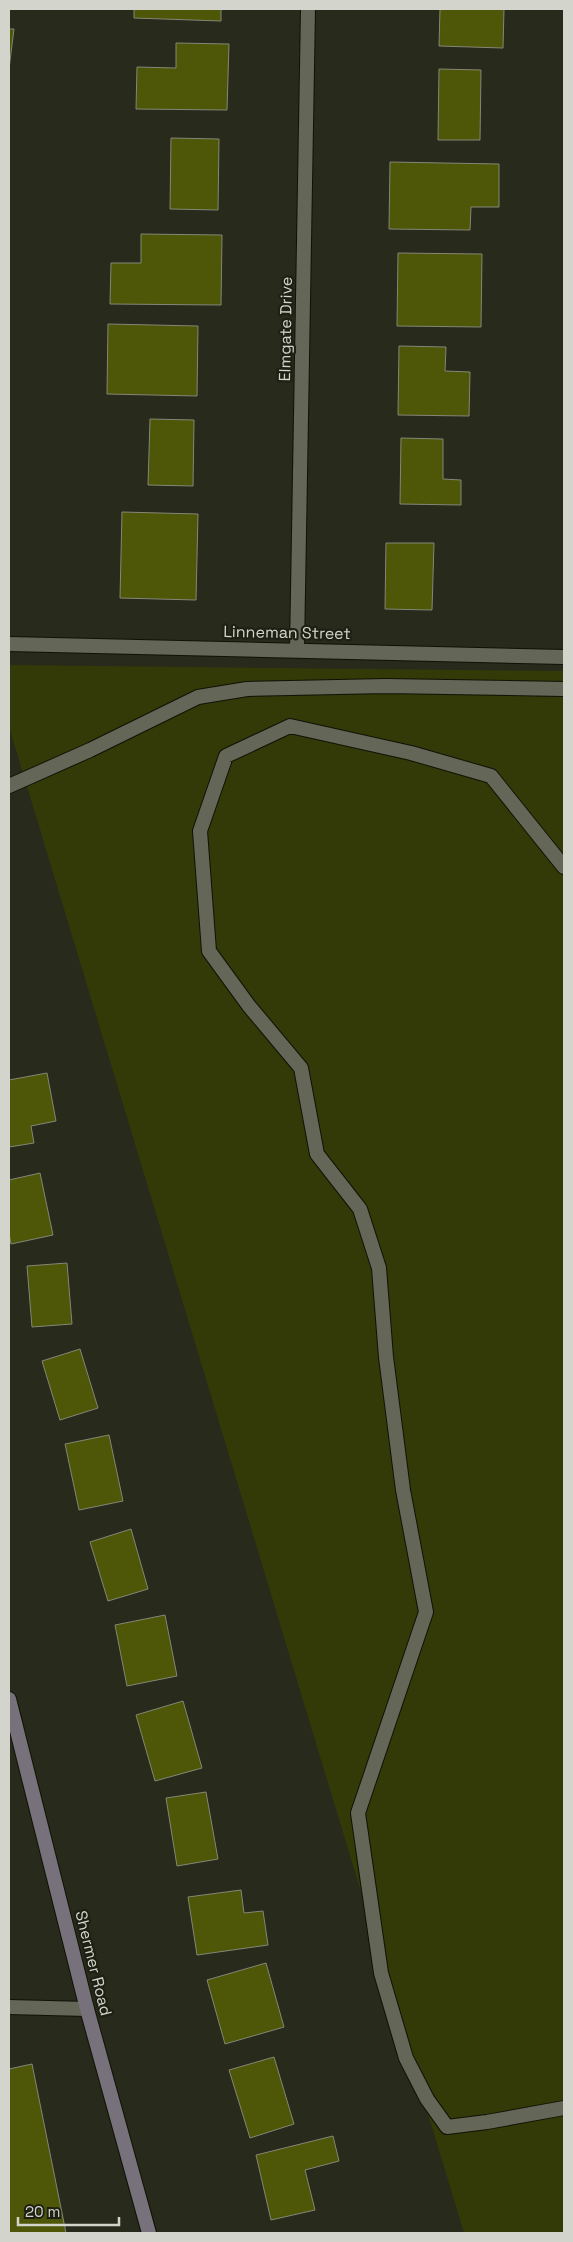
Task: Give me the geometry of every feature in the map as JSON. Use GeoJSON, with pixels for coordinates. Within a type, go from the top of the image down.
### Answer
{"type":"FeatureCollection","features":[{"type":"Feature","properties":{"kind":"main road","name":"Shermer Road"},"geometry":{"type":"LineString","coordinates":[[9,1700],[87,2009],[149,2233]]}},
{"type":"Feature","properties":{"kind":"street","name":"Elmgate Drive"},"geometry":{"type":"LineString","coordinates":[[297,650],[308,9]]}},
{"type":"Feature","properties":{"kind":"street","name":"Linneman Street"},"geometry":{"type":"LineString","coordinates":[[9,644],[564,657]]}},
{"type":"Feature","properties":{"kind":"street"},"geometry":{"type":"LineString","coordinates":[[9,786],[90,750],[198,698],[237,690],[386,686],[564,689]]}},
{"type":"Feature","properties":{"kind":"street"},"geometry":{"type":"LineString","coordinates":[[564,867],[491,776],[411,753],[290,726],[226,756],[200,831],[209,951],[249,1006],[301,1068],[317,1154],[360,1208],[379,1268],[386,1357],[401,1471],[426,1612],[358,1813],[381,1973],[406,2058],[427,2099],[447,2127],[564,2108]]}},
{"type":"Feature","properties":{"kind":"street"},"geometry":{"type":"LineString","coordinates":[[9,2006],[87,2009]]}},
{"type":"Feature","properties":{"kind":"green space"},"geometry":{"type":"Polygon","coordinates":[[[9,665],[564,671],[564,2233],[464,2233],[9,727],[9,665]]]}},
{"type":"Feature","properties":{"kind":"building"},"geometry":{"type":"Polygon","coordinates":[[[134,9],[221,9],[221,21],[134,18],[134,9]]]}},
{"type":"Feature","properties":{"kind":"building"},"geometry":{"type":"Polygon","coordinates":[[[440,9],[504,9],[503,48],[439,46],[440,9]]]}},
{"type":"Feature","properties":{"kind":"building"},"geometry":{"type":"Polygon","coordinates":[[[9,29],[14,29],[9,69],[9,29]]]}},
{"type":"Feature","properties":{"kind":"building"},"geometry":{"type":"Polygon","coordinates":[[[176,43],[229,44],[227,110],[136,109],[137,67],[176,68],[176,43]]]}},
{"type":"Feature","properties":{"kind":"building"},"geometry":{"type":"Polygon","coordinates":[[[439,69],[481,70],[480,140],[438,140],[439,69]]]}},
{"type":"Feature","properties":{"kind":"building"},"geometry":{"type":"Polygon","coordinates":[[[171,138],[219,139],[218,210],[170,209],[171,138]]]}},
{"type":"Feature","properties":{"kind":"building"},"geometry":{"type":"Polygon","coordinates":[[[390,162],[499,164],[499,207],[471,207],[470,230],[389,229],[390,162]]]}},
{"type":"Feature","properties":{"kind":"building"},"geometry":{"type":"Polygon","coordinates":[[[141,234],[222,235],[221,305],[110,304],[111,263],[141,263],[141,234]]]}},
{"type":"Feature","properties":{"kind":"building"},"geometry":{"type":"Polygon","coordinates":[[[398,253],[482,254],[481,327],[397,326],[398,253]]]}},
{"type":"Feature","properties":{"kind":"building"},"geometry":{"type":"Polygon","coordinates":[[[108,324],[198,326],[197,396],[107,394],[108,324]]]}},
{"type":"Feature","properties":{"kind":"building"},"geometry":{"type":"Polygon","coordinates":[[[399,346],[446,347],[445,371],[470,372],[469,416],[398,415],[399,346]]]}},
{"type":"Feature","properties":{"kind":"building"},"geometry":{"type":"Polygon","coordinates":[[[150,419],[194,420],[193,486],[148,485],[150,419]]]}},
{"type":"Feature","properties":{"kind":"building"},"geometry":{"type":"Polygon","coordinates":[[[401,438],[443,439],[443,479],[461,480],[461,505],[400,504],[401,438]]]}},
{"type":"Feature","properties":{"kind":"building"},"geometry":{"type":"Polygon","coordinates":[[[122,512],[198,514],[196,600],[120,598],[122,512]]]}},
{"type":"Feature","properties":{"kind":"building"},"geometry":{"type":"Polygon","coordinates":[[[386,543],[434,543],[432,610],[385,609],[386,543]]]}},
{"type":"Feature","properties":{"kind":"building"},"geometry":{"type":"Polygon","coordinates":[[[47,1073],[56,1121],[31,1126],[34,1143],[9,1147],[9,1080],[47,1073]]]}},
{"type":"Feature","properties":{"kind":"building"},"geometry":{"type":"Polygon","coordinates":[[[40,1173],[53,1235],[11,1244],[9,1233],[9,1180],[40,1173]]]}},
{"type":"Feature","properties":{"kind":"building"},"geometry":{"type":"Polygon","coordinates":[[[67,1263],[72,1324],[32,1327],[27,1266],[67,1263]]]}},
{"type":"Feature","properties":{"kind":"building"},"geometry":{"type":"Polygon","coordinates":[[[80,1349],[98,1408],[60,1420],[42,1361],[80,1349]]]}},
{"type":"Feature","properties":{"kind":"building"},"geometry":{"type":"Polygon","coordinates":[[[109,1435],[123,1501],[79,1510],[65,1444],[109,1435]]]}},
{"type":"Feature","properties":{"kind":"building"},"geometry":{"type":"Polygon","coordinates":[[[131,1529],[148,1589],[108,1601],[90,1542],[131,1529]]]}},
{"type":"Feature","properties":{"kind":"building"},"geometry":{"type":"Polygon","coordinates":[[[165,1615],[177,1676],[127,1686],[115,1625],[165,1615]]]}},
{"type":"Feature","properties":{"kind":"building"},"geometry":{"type":"Polygon","coordinates":[[[183,1701],[202,1768],[155,1781],[136,1715],[183,1701]]]}},
{"type":"Feature","properties":{"kind":"building"},"geometry":{"type":"Polygon","coordinates":[[[206,1792],[218,1859],[177,1866],[166,1798],[206,1792]]]}},
{"type":"Feature","properties":{"kind":"building"},"geometry":{"type":"Polygon","coordinates":[[[241,1890],[244,1913],[263,1911],[268,1945],[197,1955],[188,1897],[241,1890]]]}},
{"type":"Feature","properties":{"kind":"building"},"geometry":{"type":"Polygon","coordinates":[[[266,1963],[284,2027],[225,2044],[207,1980],[266,1963]]]}},
{"type":"Feature","properties":{"kind":"building"},"geometry":{"type":"Polygon","coordinates":[[[274,2057],[294,2124],[250,2138],[229,2070],[274,2057]]]}},
{"type":"Feature","properties":{"kind":"building"},"geometry":{"type":"Polygon","coordinates":[[[32,2064],[66,2233],[9,2233],[9,2069],[32,2064]]]}},
{"type":"Feature","properties":{"kind":"building"},"geometry":{"type":"Polygon","coordinates":[[[333,2136],[339,2161],[305,2170],[315,2210],[271,2220],[256,2155],[333,2136]]]}}]}
